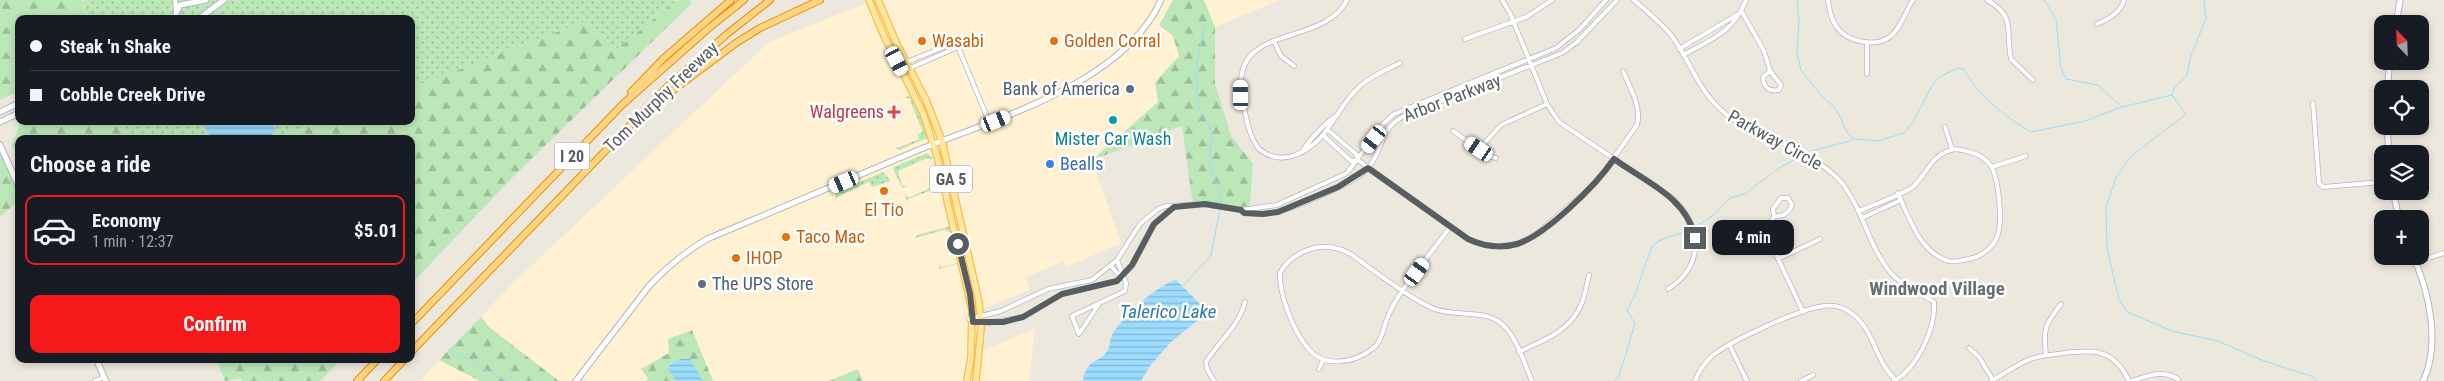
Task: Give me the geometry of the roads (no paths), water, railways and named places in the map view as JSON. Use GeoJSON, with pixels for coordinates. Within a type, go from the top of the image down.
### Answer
{"type":"FeatureCollection","features":[{"type":"Feature","properties":{"kind":"highway"},"geometry":{"type":"LineString","coordinates":[[622,104],[646,75],[731,0]]}},
{"type":"Feature","properties":{"kind":"highway","name":"Tom Murphy Freeway"},"geometry":{"type":"LineString","coordinates":[[415,320],[622,104],[702,33],[744,0]]}},
{"type":"Feature","properties":{"kind":"highway","name":"Tom Murphy Freeway"},"geometry":{"type":"LineString","coordinates":[[415,348],[643,112],[690,66],[770,0]]}},
{"type":"Feature","properties":{"kind":"highway"},"geometry":{"type":"LineString","coordinates":[[643,112],[736,43],[760,28],[820,0]]}},
{"type":"Feature","properties":{"kind":"highway"},"geometry":{"type":"LineString","coordinates":[[357,381],[374,363]]}},
{"type":"Feature","properties":{"kind":"highway"},"geometry":{"type":"LineString","coordinates":[[384,381],[401,363]]}},
{"type":"Feature","properties":{"kind":"main road"},"geometry":{"type":"LineString","coordinates":[[176,14],[180,5],[206,0]]}},
{"type":"Feature","properties":{"kind":"main road"},"geometry":{"type":"LineString","coordinates":[[205,15],[224,0]]}},
{"type":"Feature","properties":{"kind":"main road","name":"GA 5"},"geometry":{"type":"LineString","coordinates":[[869,0],[884,36],[919,105],[934,144],[964,266],[973,320],[967,381]]}},
{"type":"Feature","properties":{"kind":"main road","name":"GA 5"},"geometry":{"type":"LineString","coordinates":[[878,0],[924,95],[942,141],[977,286],[981,320],[976,381]]}},
{"type":"Feature","properties":{"kind":"main road"},"geometry":{"type":"LineString","coordinates":[[576,381],[649,286],[691,248],[715,236],[934,144],[990,124],[1051,95],[1107,63],[1134,40],[1157,9],[1161,0]]}},
{"type":"Feature","properties":{"kind":"main road"},"geometry":{"type":"LineString","coordinates":[[2398,15],[2400,0]]}},
{"type":"Feature","properties":{"kind":"main road"},"geometry":{"type":"LineString","coordinates":[[189,2],[200,9],[201,15]]}},
{"type":"Feature","properties":{"kind":"main road"},"geometry":{"type":"LineString","coordinates":[[0,112],[15,105]]}},
{"type":"Feature","properties":{"kind":"main road"},"geometry":{"type":"LineString","coordinates":[[0,122],[15,115]]}},
{"type":"Feature","properties":{"kind":"main road"},"geometry":{"type":"LineString","coordinates":[[0,145],[15,178]]}},
{"type":"Feature","properties":{"kind":"main road"},"geometry":{"type":"LineString","coordinates":[[2417,265],[2431,323],[2429,364],[2423,381]]}},
{"type":"Feature","properties":{"kind":"main road"},"geometry":{"type":"LineString","coordinates":[[98,363],[105,379]]}},
{"type":"Feature","properties":{"kind":"street"},"geometry":{"type":"LineString","coordinates":[[175,0],[176,14]]}},
{"type":"Feature","properties":{"kind":"street"},"geometry":{"type":"LineString","coordinates":[[1347,0],[1340,10],[1317,25],[1274,41],[1256,50],[1244,64],[1241,95],[1248,127],[1255,144],[1264,153],[1280,158],[1303,152],[1314,146],[1324,136],[1360,86],[1400,63]]}},
{"type":"Feature","properties":{"kind":"street"},"geometry":{"type":"LineString","coordinates":[[1502,0],[1514,21],[1547,104],[1559,122],[1569,131],[1678,203],[1690,219],[1695,238],[1692,260],[1686,274],[1668,289]]}},
{"type":"Feature","properties":{"kind":"street"},"geometry":{"type":"LineString","coordinates":[[1465,39],[1539,10],[1552,0]]}},
{"type":"Feature","properties":{"kind":"street","name":"Arbor Parkway"},"geometry":{"type":"LineString","coordinates":[[981,320],[1048,289],[1092,280],[1116,260],[1140,224],[1158,209],[1166,206],[1205,204],[1241,210],[1277,205],[1347,173],[1383,124],[1394,114],[1556,48],[1570,39],[1606,0]]}},
{"type":"Feature","properties":{"kind":"street","name":"Arbor Parkway"},"geometry":{"type":"LineString","coordinates":[[1241,210],[1244,213],[1263,214],[1278,212],[1338,187],[1368,168],[1388,127],[1401,117],[1531,67],[1562,53],[1577,42],[1617,0]]}},
{"type":"Feature","properties":{"kind":"street","name":"Parkway Circle"},"geometry":{"type":"LineString","coordinates":[[1634,0],[1670,35],[1698,84],[1721,111],[1732,119],[1828,169],[1850,194],[1878,253],[1889,271],[1908,288],[1932,301],[1934,304],[1932,322],[1921,350],[1896,381]]}},
{"type":"Feature","properties":{"kind":"street"},"geometry":{"type":"LineString","coordinates":[[1683,55],[1730,28],[1742,12],[1746,0]]}},
{"type":"Feature","properties":{"kind":"street"},"geometry":{"type":"LineString","coordinates":[[1828,0],[1832,17],[1840,31],[1858,40],[1867,42],[1882,41],[1892,35],[1904,19],[1913,0]]}},
{"type":"Feature","properties":{"kind":"street"},"geometry":{"type":"LineString","coordinates":[[1987,0],[1997,6],[2009,21],[2011,59],[2033,80]]}},
{"type":"Feature","properties":{"kind":"street"},"geometry":{"type":"LineString","coordinates":[[2097,24],[2109,19],[2123,5],[2124,0]]}},
{"type":"Feature","properties":{"kind":"street"},"geometry":{"type":"LineString","coordinates":[[1679,49],[1742,12]]}},
{"type":"Feature","properties":{"kind":"street"},"geometry":{"type":"LineString","coordinates":[[1742,12],[1764,51],[1770,71],[1780,80],[1782,85],[1778,90],[1774,91],[1765,87],[1763,83],[1763,77],[1770,71]]}},
{"type":"Feature","properties":{"kind":"street"},"geometry":{"type":"LineString","coordinates":[[1274,41],[1281,56],[1294,66]]}},
{"type":"Feature","properties":{"kind":"street"},"geometry":{"type":"LineString","coordinates":[[908,65],[956,42],[990,124]]}},
{"type":"Feature","properties":{"kind":"street"},"geometry":{"type":"LineString","coordinates":[[1867,42],[1867,74]]}},
{"type":"Feature","properties":{"kind":"street"},"geometry":{"type":"LineString","coordinates":[[908,65],[958,47]]}},
{"type":"Feature","properties":{"kind":"street"},"geometry":{"type":"LineString","coordinates":[[1328,130],[1356,154],[1358,160],[1368,168],[1450,227],[1480,244],[1510,246],[1527,240],[1585,194],[1614,159],[1636,125],[1639,116],[1638,109],[1623,71]]}},
{"type":"Feature","properties":{"kind":"street"},"geometry":{"type":"LineString","coordinates":[[2313,103],[2319,183],[2323,187],[2374,183]]}},
{"type":"Feature","properties":{"kind":"street"},"geometry":{"type":"LineString","coordinates":[[1479,149],[1501,125],[1547,104]]}},
{"type":"Feature","properties":{"kind":"street"},"geometry":{"type":"LineString","coordinates":[[1303,152],[1304,145],[1317,135],[1329,119],[1338,115]]}},
{"type":"Feature","properties":{"kind":"street"},"geometry":{"type":"LineString","coordinates":[[1945,127],[1952,149]]}},
{"type":"Feature","properties":{"kind":"street"},"geometry":{"type":"LineString","coordinates":[[1453,131],[1496,158]]}},
{"type":"Feature","properties":{"kind":"street"},"geometry":{"type":"LineString","coordinates":[[1324,136],[1351,160],[1358,160]]}},
{"type":"Feature","properties":{"kind":"street"},"geometry":{"type":"LineString","coordinates":[[1859,211],[1898,193],[1913,187],[1933,159],[1952,149],[1969,151],[1984,158],[1992,167],[2001,224],[1997,239],[1985,252],[1973,258],[1950,262],[1931,251],[1919,238],[1898,193]]}},
{"type":"Feature","properties":{"kind":"street"},"geometry":{"type":"LineString","coordinates":[[1992,167],[2026,156]]}},
{"type":"Feature","properties":{"kind":"street"},"geometry":{"type":"LineString","coordinates":[[1774,216],[1780,216],[1790,211],[1792,205],[1788,198],[1781,198],[1776,204],[1774,216],[1769,226],[1768,238],[1803,312]]}},
{"type":"Feature","properties":{"kind":"street"},"geometry":{"type":"LineString","coordinates":[[1862,218],[1901,200]]}},
{"type":"Feature","properties":{"kind":"street"},"geometry":{"type":"LineString","coordinates":[[1124,276],[1154,224],[1174,207]]}},
{"type":"Feature","properties":{"kind":"street"},"geometry":{"type":"LineString","coordinates":[[1450,227],[1403,292],[1391,310],[1378,343],[1366,352],[1344,361],[1323,360],[1312,353],[1302,341],[1281,293],[1280,273],[1296,255],[1319,247],[1339,248],[1349,253],[1403,292],[1439,310],[1486,315],[1494,318],[1507,329],[1520,352],[1532,381]]}},
{"type":"Feature","properties":{"kind":"street"},"geometry":{"type":"LineString","coordinates":[[1778,259],[1820,239]]}},
{"type":"Feature","properties":{"kind":"street"},"geometry":{"type":"LineString","coordinates":[[2429,256],[2444,253]]}},
{"type":"Feature","properties":{"kind":"street"},"geometry":{"type":"LineString","coordinates":[[1098,304],[1080,334],[1072,316],[1125,291],[1126,283],[1124,276],[1116,260]]}},
{"type":"Feature","properties":{"kind":"street"},"geometry":{"type":"LineString","coordinates":[[1110,266],[1118,274],[1124,276]]}},
{"type":"Feature","properties":{"kind":"street","name":"Arbor Parkway"},"geometry":{"type":"LineString","coordinates":[[973,320],[1003,322],[1023,317],[1062,294],[1106,285],[1124,276]]}},
{"type":"Feature","properties":{"kind":"street"},"geometry":{"type":"LineString","coordinates":[[1520,352],[1570,324],[1580,308],[1590,276]]}},
{"type":"Feature","properties":{"kind":"street"},"geometry":{"type":"LineString","coordinates":[[1214,381],[1207,369],[1206,362],[1233,328],[1243,312],[1245,302]]}},
{"type":"Feature","properties":{"kind":"street"},"geometry":{"type":"LineString","coordinates":[[2046,354],[2044,333],[2046,323],[2061,304]]}},
{"type":"Feature","properties":{"kind":"street"},"geometry":{"type":"LineString","coordinates":[[1695,381],[1698,371],[1706,362],[1729,344],[1803,312],[1820,306],[1830,306],[1842,307],[1862,322],[1889,375],[1896,381]]}},
{"type":"Feature","properties":{"kind":"street"},"geometry":{"type":"LineString","coordinates":[[1729,344],[1747,381]]}},
{"type":"Feature","properties":{"kind":"street"},"geometry":{"type":"LineString","coordinates":[[1969,348],[1979,357],[1992,380],[2028,360],[2046,354],[2099,352],[2123,368],[2131,381],[2155,374],[2170,374],[2178,380]]}},
{"type":"Feature","properties":{"kind":"street"},"geometry":{"type":"LineString","coordinates":[[1319,369],[1323,360]]}},
{"type":"Feature","properties":{"kind":"street"},"geometry":{"type":"LineString","coordinates":[[1801,381],[1813,375]]}},
{"type":"Feature","properties":{"kind":"street"},"geometry":{"type":"LineString","coordinates":[[94,381],[105,379]]}},
{"type":"Feature","properties":{"kind":"water"},"geometry":{"type":"Polygon","coordinates":[[[204,125],[275,126],[275,132],[271,135],[210,135],[204,125]]]}},
{"type":"Feature","properties":{"kind":"water","name":"Talerico Lake"},"geometry":{"type":"Polygon","coordinates":[[[1176,280],[1200,304],[1202,317],[1171,342],[1150,366],[1141,381],[1083,381],[1087,368],[1108,350],[1112,335],[1123,320],[1159,288],[1176,280]]]}},
{"type":"Feature","properties":{"kind":"water"},"geometry":{"type":"Polygon","coordinates":[[[680,359],[690,359],[703,381],[676,381],[668,369],[670,365],[680,359]]]}},
{"type":"Feature","properties":{"kind":"waterway"},"geometry":{"type":"LineString","coordinates":[[1797,0],[1799,21],[1797,53],[1801,70],[1822,96],[1836,109],[1848,134],[1854,139],[1878,141],[1904,133],[1913,122],[1933,84],[1941,76],[1958,68],[1964,69],[1977,88],[1993,105],[2031,132],[2085,121],[2122,107],[2172,95]]}},
{"type":"Feature","properties":{"kind":"waterway"},"geometry":{"type":"LineString","coordinates":[[2044,0],[2056,19],[2061,68],[2066,79],[2098,85],[2121,106]]}},
{"type":"Feature","properties":{"kind":"waterway"},"geometry":{"type":"LineString","coordinates":[[2172,95],[2174,88],[2187,75],[2191,55],[2206,19],[2204,0]]}},
{"type":"Feature","properties":{"kind":"waterway"},"geometry":{"type":"LineString","coordinates":[[1207,22],[1197,64],[1196,85],[1200,109],[1211,131],[1210,166],[1219,188],[1221,202]]}},
{"type":"Feature","properties":{"kind":"waterway"},"geometry":{"type":"LineString","coordinates":[[2172,95],[2186,114],[2130,157],[2116,178],[2106,207],[2107,249],[2119,299],[2127,312],[2172,331],[2218,341],[2264,361],[2311,376],[2318,381]]}},
{"type":"Feature","properties":{"kind":"waterway"},"geometry":{"type":"LineString","coordinates":[[1812,151],[1853,140]]}},
{"type":"Feature","properties":{"kind":"waterway"},"geometry":{"type":"LineString","coordinates":[[1695,227],[1714,215],[1730,198],[1745,194],[1779,168],[1803,155]]}},
{"type":"Feature","properties":{"kind":"waterway"},"geometry":{"type":"LineString","coordinates":[[1183,286],[1211,255],[1220,209]]}},
{"type":"Feature","properties":{"kind":"waterway"},"geometry":{"type":"LineString","coordinates":[[1615,381],[1619,376],[1635,324],[1627,310],[1635,295],[1652,246],[1659,241],[1690,229]]}},
{"type":"Feature","properties":{"kind":"waterway"},"geometry":{"type":"LineString","coordinates":[[449,349],[506,381]]}},
{"type":"Feature","properties":{"kind":"place","name":"Wasabi"},"geometry":{"type":"Point","coordinates":[922,41]}},
{"type":"Feature","properties":{"kind":"place","name":"Golden Corral"},"geometry":{"type":"Point","coordinates":[1054,41]}},
{"type":"Feature","properties":{"kind":"place","name":"Bank of America"},"geometry":{"type":"Point","coordinates":[1130,89]}},
{"type":"Feature","properties":{"kind":"place","name":"Walgreens"},"geometry":{"type":"Point","coordinates":[894,112]}},
{"type":"Feature","properties":{"kind":"place","name":"Mister Car Wash"},"geometry":{"type":"Point","coordinates":[1113,120]}},
{"type":"Feature","properties":{"kind":"place","name":"Bealls"},"geometry":{"type":"Point","coordinates":[1050,164]}},
{"type":"Feature","properties":{"kind":"place","name":"El Tio"},"geometry":{"type":"Point","coordinates":[884,191]}},
{"type":"Feature","properties":{"kind":"place","name":"Taco Mac"},"geometry":{"type":"Point","coordinates":[786,237]}},
{"type":"Feature","properties":{"kind":"place","name":"IHOP"},"geometry":{"type":"Point","coordinates":[736,258]}},
{"type":"Feature","properties":{"kind":"place","name":"The UPS Store"},"geometry":{"type":"Point","coordinates":[702,284]}},
{"type":"Feature","properties":{"kind":"district","name":"Windwood Village"},"geometry":{"type":"Point","coordinates":[1937,288]}}]}
